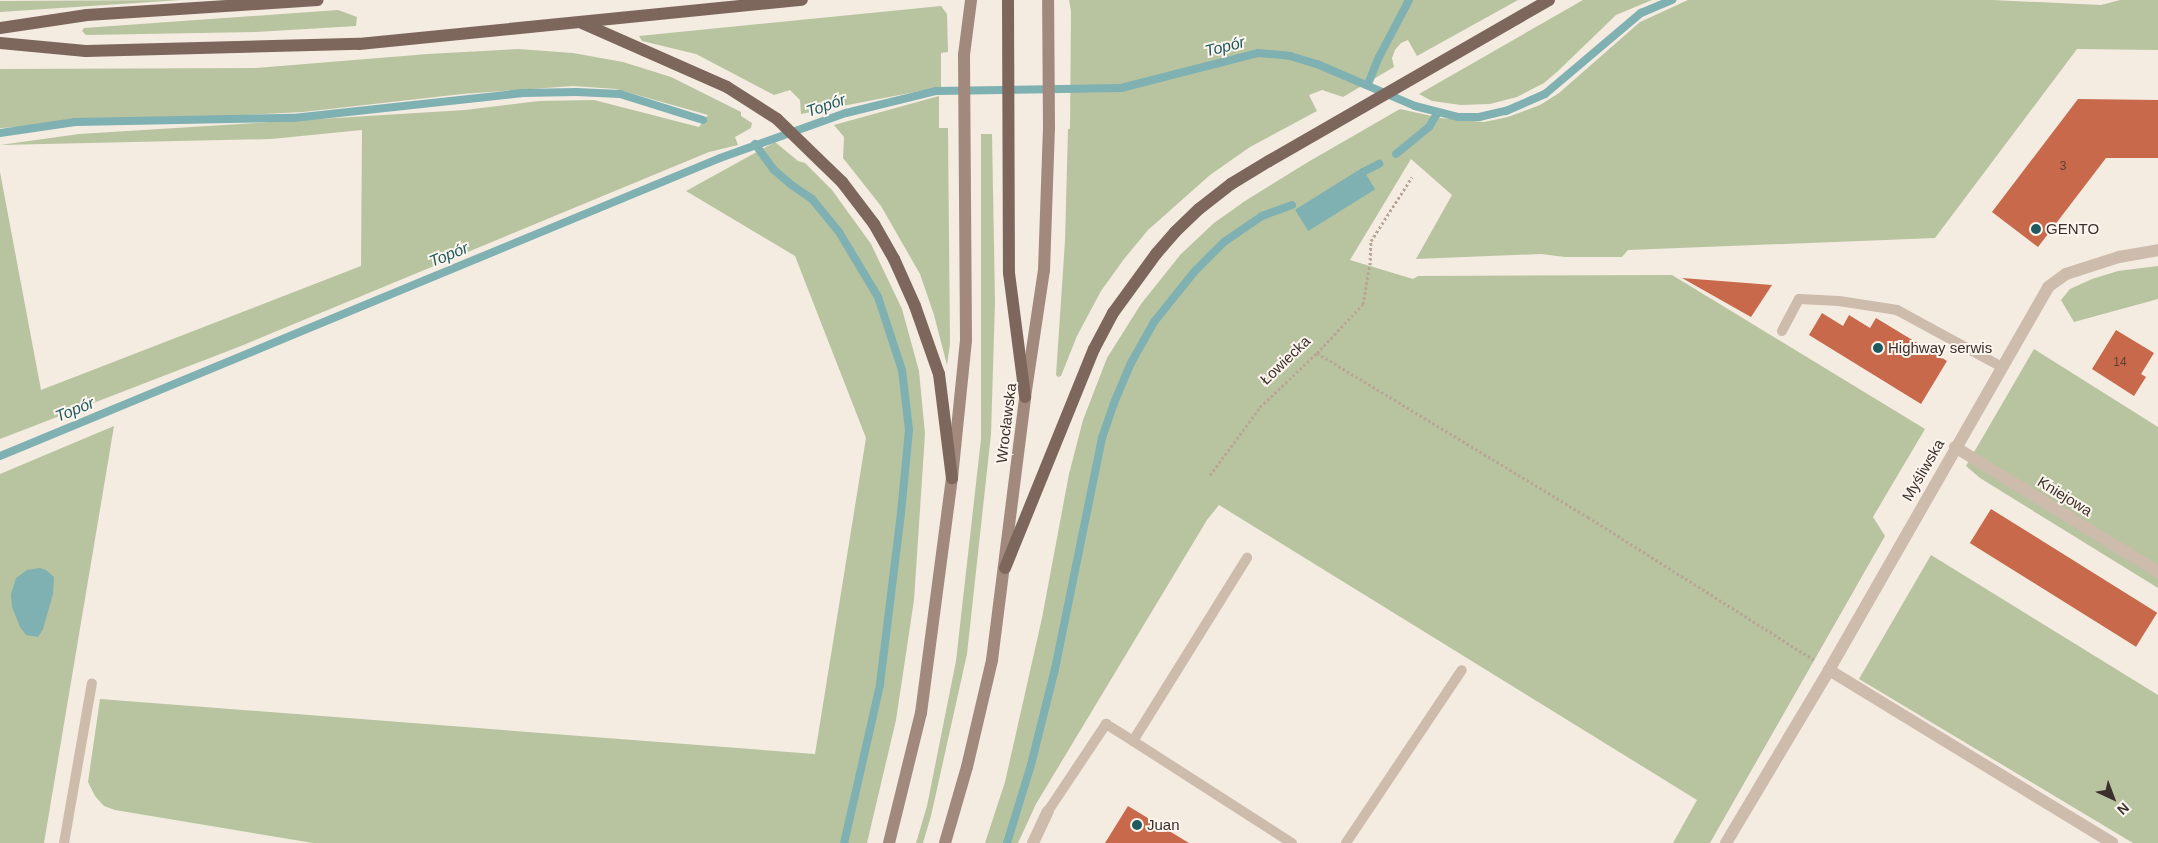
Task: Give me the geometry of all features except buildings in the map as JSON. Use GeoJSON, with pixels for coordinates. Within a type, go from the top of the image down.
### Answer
{"type":"FeatureCollection","features":[{"type":"Feature","properties":{"kind":"main road"},"geometry":{"type":"LineString","coordinates":[[0,28],[87,15],[318,0]]}},
{"type":"Feature","properties":{"kind":"main road"},"geometry":{"type":"LineString","coordinates":[[0,43],[86,51],[359,44],[802,0]]}},
{"type":"Feature","properties":{"kind":"main road"},"geometry":{"type":"LineString","coordinates":[[888,843],[921,713],[952,478],[966,341],[964,55],[971,0]]}},
{"type":"Feature","properties":{"kind":"main road"},"geometry":{"type":"LineString","coordinates":[[1008,0],[1010,128],[1009,273],[1024,397]]}},
{"type":"Feature","properties":{"kind":"main road","name":"Wrocławska"},"geometry":{"type":"LineString","coordinates":[[945,843],[967,767],[992,660],[1005,568],[1024,397],[1044,270],[1049,129],[1048,0]]}},
{"type":"Feature","properties":{"kind":"main road"},"geometry":{"type":"LineString","coordinates":[[1005,568],[1094,349],[1112,313],[1156,254],[1199,209],[1231,184],[1323,128],[1549,0]]}},
{"type":"Feature","properties":{"kind":"main road"},"geometry":{"type":"LineString","coordinates":[[580,22],[727,87],[777,119],[842,182],[874,224],[894,259],[916,306],[939,374],[952,478]]}},
{"type":"Feature","properties":{"kind":"street","name":"Myśliwska"},"geometry":{"type":"LineString","coordinates":[[1726,843],[1829,670],[2048,287],[2066,274],[2119,257],[2158,250]]}},
{"type":"Feature","properties":{"kind":"street","name":"Kniejowa"},"geometry":{"type":"LineString","coordinates":[[1955,447],[2158,572]]}},
{"type":"Feature","properties":{"kind":"street"},"geometry":{"type":"LineString","coordinates":[[1829,670],[2112,843]]}},
{"type":"Feature","properties":{"kind":"street"},"geometry":{"type":"LineString","coordinates":[[1033,843],[1048,811]]}},
{"type":"Feature","properties":{"kind":"lane"},"geometry":{"type":"LineString","coordinates":[[1782,331],[1799,299],[1839,301],[1897,310],[2002,367]]}},
{"type":"Feature","properties":{"kind":"lane"},"geometry":{"type":"LineString","coordinates":[[1133,741],[1247,558]]}},
{"type":"Feature","properties":{"kind":"lane"},"geometry":{"type":"LineString","coordinates":[[1346,843],[1462,670]]}},
{"type":"Feature","properties":{"kind":"lane"},"geometry":{"type":"LineString","coordinates":[[64,843],[92,683]]}},
{"type":"Feature","properties":{"kind":"lane"},"geometry":{"type":"LineString","coordinates":[[1048,811],[1106,724],[1292,843]]}},
{"type":"Feature","properties":{"kind":"path","name":"Łowiecka"},"geometry":{"type":"LineString","coordinates":[[1210,475],[1260,407],[1317,353],[1363,304],[1370,265],[1371,241],[1412,176]]}},
{"type":"Feature","properties":{"kind":"path"},"geometry":{"type":"LineString","coordinates":[[1317,353],[1588,517],[1829,670]]}},
{"type":"Feature","properties":{"kind":"green space"},"geometry":{"type":"Polygon","coordinates":[[[181,0],[121,4],[0,12],[0,1],[181,0]]]}},
{"type":"Feature","properties":{"kind":"green space"},"geometry":{"type":"Polygon","coordinates":[[[1069,0],[1518,0],[1417,56],[1408,40],[1401,43],[1395,50],[1392,58],[1394,67],[1343,97],[1322,90],[1309,95],[1317,111],[1250,147],[1210,175],[1148,230],[1124,259],[1101,291],[1077,336],[1061,376],[1058,377],[1056,375],[1065,241],[1068,129],[1070,129],[1071,11],[1069,0]]]}},
{"type":"Feature","properties":{"kind":"green space"},"geometry":{"type":"Polygon","coordinates":[[[1583,0],[1652,0],[1616,15],[1544,83],[1517,97],[1490,104],[1461,105],[1432,101],[1419,94],[1583,0]]]}},
{"type":"Feature","properties":{"kind":"green space"},"geometry":{"type":"Polygon","coordinates":[[[1688,0],[1992,0],[2101,5],[2120,0],[2158,0],[2158,50],[2077,49],[1935,238],[1628,250],[1622,257],[1565,257],[1541,254],[1416,259],[1452,195],[1411,159],[1350,260],[1413,279],[1418,276],[1672,275],[1925,429],[1873,517],[1885,536],[1710,843],[1673,843],[1697,800],[1219,505],[1207,520],[1036,804],[1018,843],[985,843],[1005,782],[1042,618],[1069,474],[1083,420],[1107,358],[1141,304],[1181,254],[1214,223],[1245,201],[1400,109],[1441,118],[1484,122],[1508,117],[1540,105],[1559,93],[1640,22],[1688,0]]]}},
{"type":"Feature","properties":{"kind":"green space"},"geometry":{"type":"Polygon","coordinates":[[[941,6],[947,14],[948,52],[941,53],[941,87],[801,114],[800,100],[790,90],[774,95],[696,54],[642,41],[639,36],[941,6]]]}},
{"type":"Feature","properties":{"kind":"green space"},"geometry":{"type":"Polygon","coordinates":[[[338,10],[357,17],[356,26],[256,32],[86,35],[82,31],[84,28],[338,10]]]}},
{"type":"Feature","properties":{"kind":"green space"},"geometry":{"type":"Polygon","coordinates":[[[518,49],[573,53],[623,62],[671,77],[741,112],[741,116],[752,123],[751,128],[735,137],[738,145],[709,152],[241,346],[0,439],[0,172],[41,390],[361,266],[362,130],[271,139],[0,145],[79,134],[465,110],[539,101],[594,100],[699,127],[708,115],[616,89],[573,86],[462,94],[303,112],[0,128],[0,69],[256,68],[428,54],[518,49]]]}},
{"type":"Feature","properties":{"kind":"green space"},"geometry":{"type":"Polygon","coordinates":[[[939,96],[939,128],[948,128],[950,344],[947,365],[934,315],[920,274],[881,206],[843,158],[844,137],[834,125],[939,96]]]}},
{"type":"Feature","properties":{"kind":"green space"},"geometry":{"type":"Polygon","coordinates":[[[981,134],[992,134],[995,302],[991,434],[967,654],[931,816],[923,843],[916,843],[927,806],[956,661],[981,439],[981,134]]]}},
{"type":"Feature","properties":{"kind":"green space"},"geometry":{"type":"Polygon","coordinates":[[[775,142],[798,161],[805,163],[832,190],[871,244],[902,309],[919,371],[925,434],[914,600],[896,720],[867,843],[313,843],[115,810],[104,806],[95,796],[88,782],[100,699],[815,754],[866,438],[795,256],[686,191],[775,142]]]}},
{"type":"Feature","properties":{"kind":"green space"},"geometry":{"type":"Polygon","coordinates":[[[2158,266],[2158,299],[2074,322],[2061,300],[2070,289],[2092,279],[2118,271],[2158,266]]]}},
{"type":"Feature","properties":{"kind":"green space"},"geometry":{"type":"Polygon","coordinates":[[[2034,349],[2158,427],[2158,588],[1980,478],[1966,466],[2034,349]]]}},
{"type":"Feature","properties":{"kind":"green space"},"geometry":{"type":"Polygon","coordinates":[[[114,426],[44,843],[0,843],[0,474],[114,426]]]}},
{"type":"Feature","properties":{"kind":"green space"},"geometry":{"type":"Polygon","coordinates":[[[1931,555],[2158,695],[2158,843],[2133,843],[1859,679],[1931,555]]]}},
{"type":"Feature","properties":{"kind":"water"},"geometry":{"type":"Polygon","coordinates":[[[1362,168],[1375,189],[1308,231],[1295,210],[1362,168]]]}},
{"type":"Feature","properties":{"kind":"water"},"geometry":{"type":"Polygon","coordinates":[[[40,568],[46,570],[54,577],[53,594],[43,629],[38,637],[26,635],[20,627],[12,607],[11,594],[16,578],[27,570],[40,568]]]}},
{"type":"Feature","properties":{"kind":"waterway"},"geometry":{"type":"LineString","coordinates":[[1368,84],[1379,57],[1409,0]]}},
{"type":"Feature","properties":{"kind":"waterway","name":"Topór"},"geometry":{"type":"LineString","coordinates":[[0,456],[720,158],[846,113],[936,91],[1121,88],[1258,53],[1290,56],[1317,64],[1415,106],[1458,117],[1479,117],[1506,111],[1545,94],[1641,13],[1672,0]]}},
{"type":"Feature","properties":{"kind":"waterway"},"geometry":{"type":"LineString","coordinates":[[0,133],[75,122],[293,118],[523,93],[576,92],[620,94],[703,120]]}},
{"type":"Feature","properties":{"kind":"waterway"},"geometry":{"type":"LineString","coordinates":[[1396,154],[1429,127],[1438,112]]}},
{"type":"Feature","properties":{"kind":"waterway"},"geometry":{"type":"LineString","coordinates":[[755,144],[773,169],[790,184],[812,199],[839,232],[878,297],[902,370],[909,430],[880,685],[844,843]]}},
{"type":"Feature","properties":{"kind":"waterway"},"geometry":{"type":"LineString","coordinates":[[1365,171],[1379,164]]}},
{"type":"Feature","properties":{"kind":"waterway"},"geometry":{"type":"LineString","coordinates":[[1007,843],[1031,765],[1055,669],[1102,438],[1131,363],[1154,322],[1195,271],[1224,242],[1262,216],[1292,205]]}},
{"type":"Feature","properties":{"kind":"place","name":"GENTO"},"geometry":{"type":"Point","coordinates":[2036,229]}},
{"type":"Feature","properties":{"kind":"place","name":"Highway serwis"},"geometry":{"type":"Point","coordinates":[1878,348]}},
{"type":"Feature","properties":{"kind":"place","name":"Juan"},"geometry":{"type":"Point","coordinates":[1137,825]}}]}
